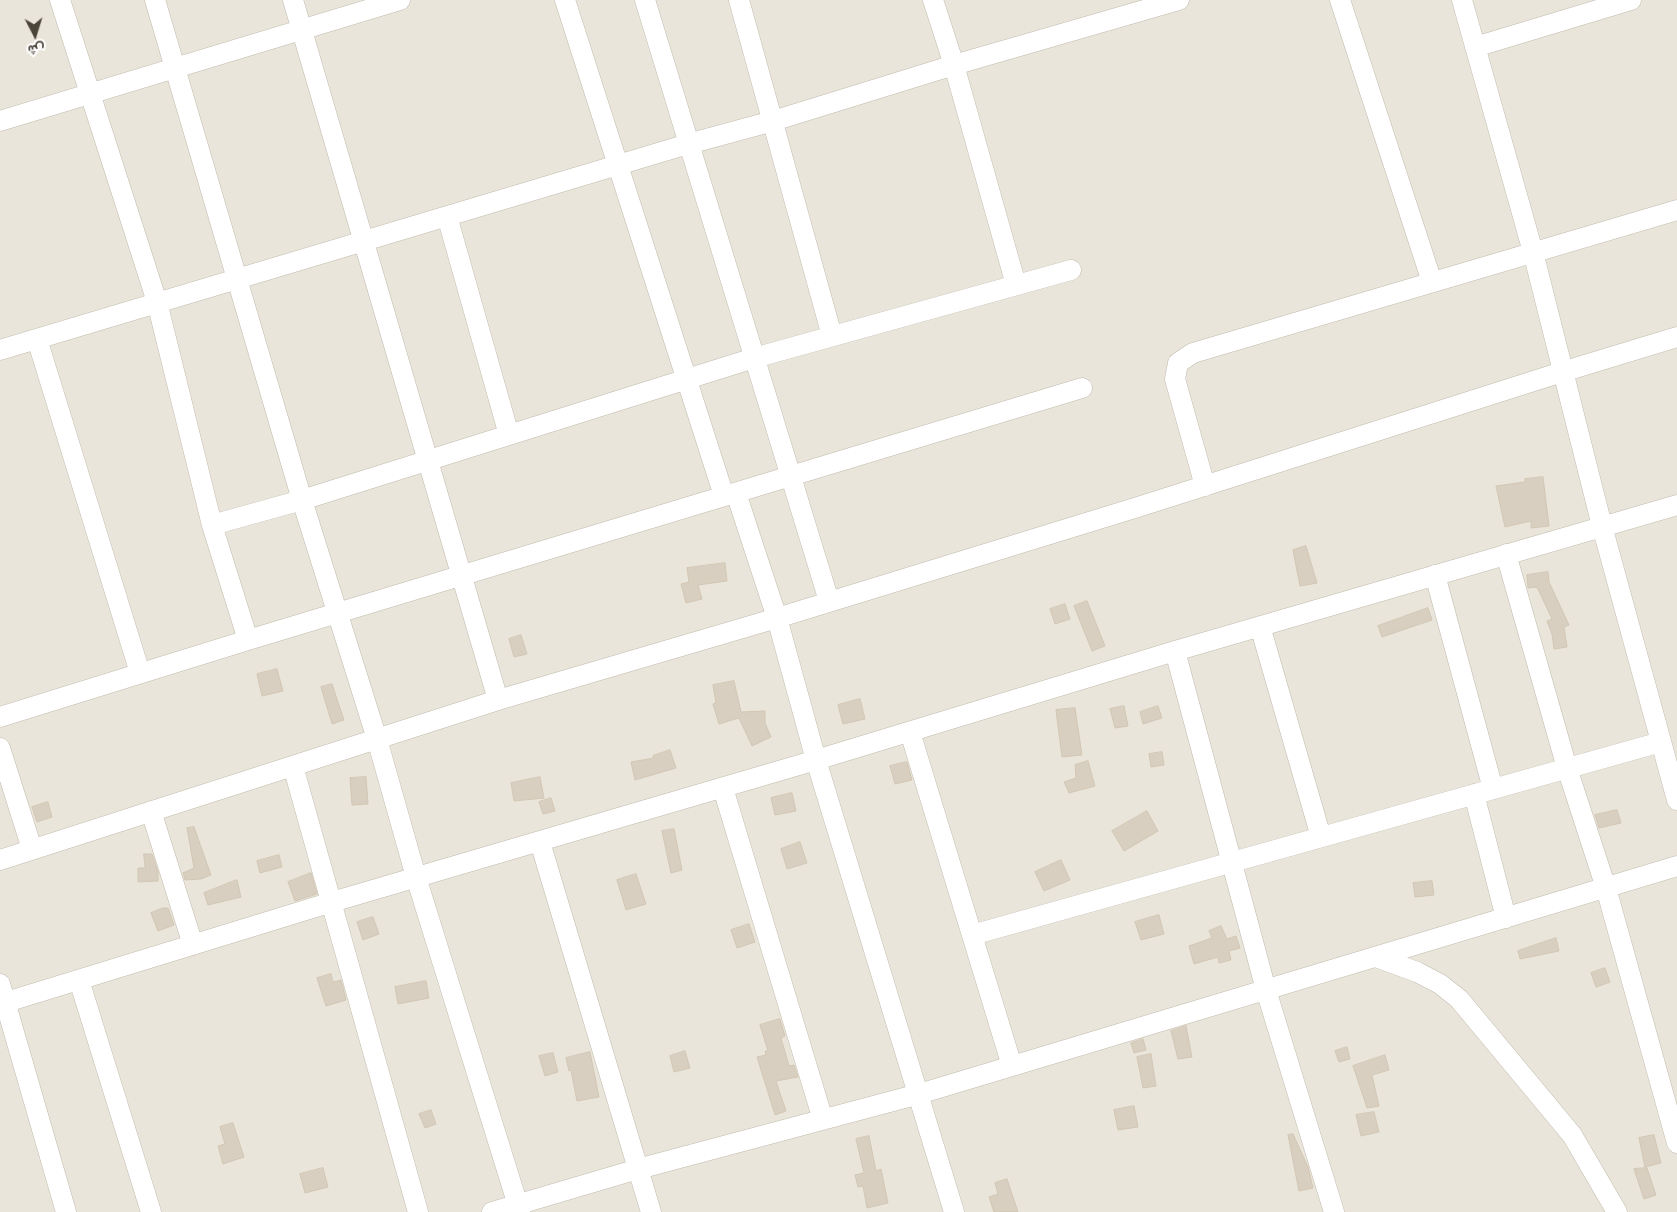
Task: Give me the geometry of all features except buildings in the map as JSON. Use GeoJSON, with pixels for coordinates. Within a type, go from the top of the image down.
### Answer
{"type":"FeatureCollection","features":[{"type":"Feature","properties":{"kind":"street"},"geometry":{"type":"LineString","coordinates":[[60,0],[157,302],[212,525],[248,640]]}},
{"type":"Feature","properties":{"kind":"street"},"geometry":{"type":"LineString","coordinates":[[155,0],[302,500],[377,739],[416,877],[519,1208]]}},
{"type":"Feature","properties":{"kind":"street"},"geometry":{"type":"LineString","coordinates":[[293,0],[498,700]]}},
{"type":"Feature","properties":{"kind":"street"},"geometry":{"type":"LineString","coordinates":[[0,121],[400,0]]}},
{"type":"Feature","properties":{"kind":"street"},"geometry":{"type":"LineString","coordinates":[[566,0],[685,380],[777,618],[816,760],[954,1212]]}},
{"type":"Feature","properties":{"kind":"street"},"geometry":{"type":"LineString","coordinates":[[644,0],[829,601]]}},
{"type":"Feature","properties":{"kind":"street"},"geometry":{"type":"LineString","coordinates":[[739,0],[832,336]]}},
{"type":"Feature","properties":{"kind":"street"},"geometry":{"type":"LineString","coordinates":[[933,0],[954,65],[1016,285]]}},
{"type":"Feature","properties":{"kind":"street"},"geometry":{"type":"LineString","coordinates":[[0,350],[688,144],[773,122],[954,65],[1179,0]]}},
{"type":"Feature","properties":{"kind":"street"},"geometry":{"type":"LineString","coordinates":[[1340,0],[1432,282]]}},
{"type":"Feature","properties":{"kind":"street"},"geometry":{"type":"LineString","coordinates":[[1462,0],[1533,252],[1602,526],[1677,800]]}},
{"type":"Feature","properties":{"kind":"street"},"geometry":{"type":"LineString","coordinates":[[1475,47],[1571,9],[1631,0]]}},
{"type":"Feature","properties":{"kind":"street"},"geometry":{"type":"LineString","coordinates":[[1205,486],[1175,379],[1178,363],[1193,353],[1677,210]]}},
{"type":"Feature","properties":{"kind":"street"},"geometry":{"type":"LineString","coordinates":[[448,216],[509,435]]}},
{"type":"Feature","properties":{"kind":"street"},"geometry":{"type":"LineString","coordinates":[[212,525],[302,500],[754,358],[1071,270]]}},
{"type":"Feature","properties":{"kind":"street"},"geometry":{"type":"LineString","coordinates":[[0,860],[498,700],[777,618],[1205,486],[1677,337]]}},
{"type":"Feature","properties":{"kind":"street"},"geometry":{"type":"LineString","coordinates":[[37,338],[140,674]]}},
{"type":"Feature","properties":{"kind":"street"},"geometry":{"type":"LineString","coordinates":[[0,717],[248,640],[1082,388]]}},
{"type":"Feature","properties":{"kind":"street"},"geometry":{"type":"LineString","coordinates":[[66,1212],[2,997],[79,980],[332,902],[723,788],[1174,651],[1677,504]]}},
{"type":"Feature","properties":{"kind":"street"},"geometry":{"type":"LineString","coordinates":[[1506,554],[1567,768],[1606,888],[1677,1143]]}},
{"type":"Feature","properties":{"kind":"street"},"geometry":{"type":"LineString","coordinates":[[1435,575],[1484,792],[1506,918]]}},
{"type":"Feature","properties":{"kind":"street"},"geometry":{"type":"LineString","coordinates":[[1260,626],[1321,837]]}},
{"type":"Feature","properties":{"kind":"street"},"geometry":{"type":"LineString","coordinates":[[1174,651],[1266,990],[1334,1212]]}},
{"type":"Feature","properties":{"kind":"street"},"geometry":{"type":"LineString","coordinates":[[910,732],[1012,1066]]}},
{"type":"Feature","properties":{"kind":"street"},"geometry":{"type":"LineString","coordinates":[[972,935],[1661,742]]}},
{"type":"Feature","properties":{"kind":"street"},"geometry":{"type":"LineString","coordinates":[[0,748],[32,849]]}},
{"type":"Feature","properties":{"kind":"street"},"geometry":{"type":"LineString","coordinates":[[293,766],[418,1212]]}},
{"type":"Feature","properties":{"kind":"street"},"geometry":{"type":"LineString","coordinates":[[723,788],[823,1120]]}},
{"type":"Feature","properties":{"kind":"street"},"geometry":{"type":"LineString","coordinates":[[151,811],[192,945]]}},
{"type":"Feature","properties":{"kind":"street"},"geometry":{"type":"LineString","coordinates":[[540,842],[651,1212]]}},
{"type":"Feature","properties":{"kind":"street"},"geometry":{"type":"LineString","coordinates":[[492,1212],[519,1208],[638,1169],[919,1094],[1677,866]]}},
{"type":"Feature","properties":{"kind":"street"},"geometry":{"type":"LineString","coordinates":[[1376,957],[1417,972],[1440,984],[1458,999],[1572,1135],[1617,1212]]}},
{"type":"Feature","properties":{"kind":"street"},"geometry":{"type":"LineString","coordinates":[[79,980],[150,1212]]}},
{"type":"Feature","properties":{"kind":"shaded area"},"geometry":{"type":"Polygon","coordinates":[[[0,0],[1677,0],[1677,1212],[0,1212],[0,0]]]}}]}
